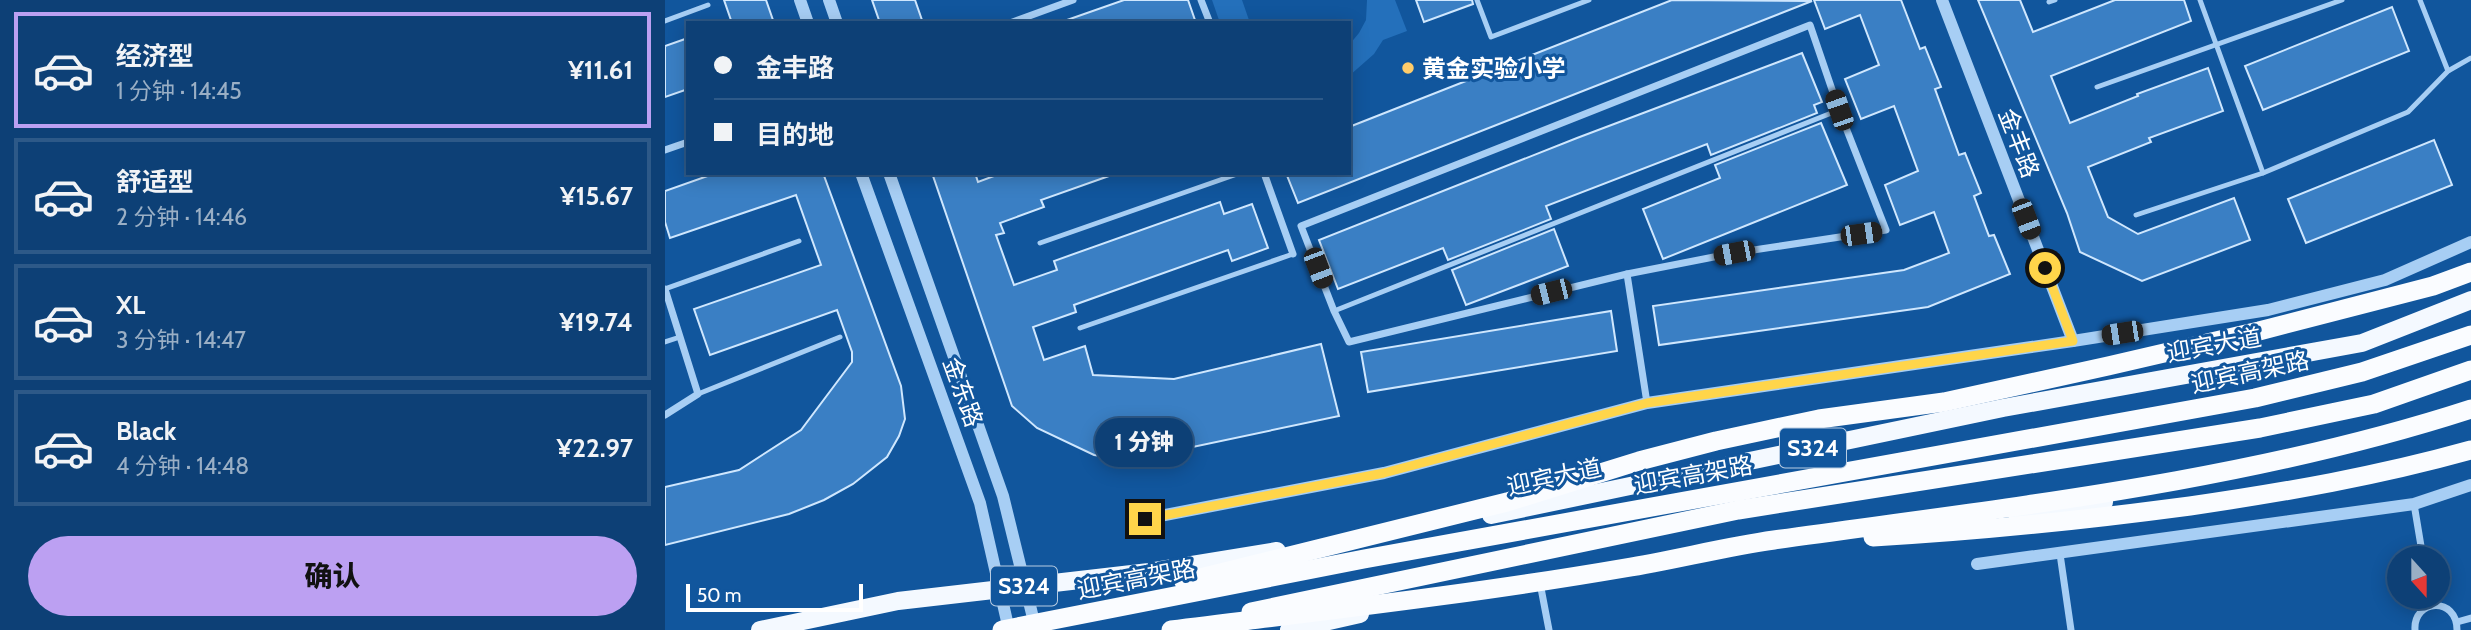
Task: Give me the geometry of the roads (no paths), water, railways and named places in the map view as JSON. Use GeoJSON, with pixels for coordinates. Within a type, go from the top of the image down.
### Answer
{"type":"FeatureCollection","features":[{"type":"Feature","properties":{"kind":"highway"},"geometry":{"type":"LineString","coordinates":[[1023,628],[1244,566],[1507,502],[1639,461],[1716,441],[1819,419],[1944,401],[2108,366],[2259,331],[2433,286],[2471,272]]}},
{"type":"Feature","properties":{"kind":"highway","name":"迎宾高架路"},"geometry":{"type":"LineString","coordinates":[[1002,630],[1364,559],[2255,398],[2362,372],[2471,335]]}},
{"type":"Feature","properties":{"kind":"highway","name":"迎宾高架路"},"geometry":{"type":"LineString","coordinates":[[1164,630],[1738,510],[2260,428],[2374,404],[2471,370]]}},
{"type":"Feature","properties":{"kind":"highway"},"geometry":{"type":"LineString","coordinates":[[1171,630],[1452,594],[1626,568],[1743,544],[2106,493],[2267,463],[2389,435],[2471,409]]}},
{"type":"Feature","properties":{"kind":"highway"},"geometry":{"type":"LineString","coordinates":[[1743,544],[1948,533],[2081,521],[2329,485],[2404,469],[2471,450]]}},
{"type":"Feature","properties":{"kind":"main road","name":"迎宾大道"},"geometry":{"type":"LineString","coordinates":[[760,630],[898,601],[1149,572],[1465,520],[2003,408],[2362,343],[2471,300]]}},
{"type":"Feature","properties":{"kind":"main road"},"geometry":{"type":"LineString","coordinates":[[1289,630],[1538,575],[2017,518],[2281,469],[2389,442],[2471,409]]}},
{"type":"Feature","properties":{"kind":"street"},"geometry":{"type":"LineString","coordinates":[[800,0],[807,21]]}},
{"type":"Feature","properties":{"kind":"street"},"geometry":{"type":"LineString","coordinates":[[829,0],[836,21]]}},
{"type":"Feature","properties":{"kind":"street"},"geometry":{"type":"LineString","coordinates":[[1015,21],[1073,0]]}},
{"type":"Feature","properties":{"kind":"street"},"geometry":{"type":"LineString","coordinates":[[1201,0],[1209,21]]}},
{"type":"Feature","properties":{"kind":"street","name":"金丰路"},"geometry":{"type":"LineString","coordinates":[[1942,0],[2073,341]]}},
{"type":"Feature","properties":{"kind":"street"},"geometry":{"type":"LineString","coordinates":[[1810,26],[1839,110],[1886,230],[1734,253],[1627,274],[1349,342],[1301,226],[1810,26]]}},
{"type":"Feature","properties":{"kind":"street"},"geometry":{"type":"LineString","coordinates":[[665,150],[686,143]]}},
{"type":"Feature","properties":{"kind":"street","name":"金东路"},"geometry":{"type":"LineString","coordinates":[[862,175],[980,503],[1000,589],[1023,628]]}},
{"type":"Feature","properties":{"kind":"street","name":"金东路"},"geometry":{"type":"LineString","coordinates":[[890,175],[1003,496],[1025,586],[1023,628]]}},
{"type":"Feature","properties":{"kind":"street"},"geometry":{"type":"LineString","coordinates":[[1265,175],[1293,254]]}},
{"type":"Feature","properties":{"kind":"street"},"geometry":{"type":"LineString","coordinates":[[1145,519],[1384,473],[1647,403],[2269,310],[2385,280],[2471,242]]}},
{"type":"Feature","properties":{"kind":"street"},"geometry":{"type":"LineString","coordinates":[[1627,274],[1647,403]]}},
{"type":"Feature","properties":{"kind":"street"},"geometry":{"type":"LineString","coordinates":[[665,289],[698,394],[665,415]]}},
{"type":"Feature","properties":{"kind":"street"},"geometry":{"type":"LineString","coordinates":[[1977,564],[2414,504],[2471,485]]}},
{"type":"Feature","properties":{"kind":"street"},"geometry":{"type":"LineString","coordinates":[[2414,504],[2421,546]]}},
{"type":"Feature","properties":{"kind":"street"},"geometry":{"type":"LineString","coordinates":[[2060,554],[2071,630]]}},
{"type":"Feature","properties":{"kind":"street"},"geometry":{"type":"LineString","coordinates":[[1538,575],[1549,630]]}},
{"type":"Feature","properties":{"kind":"street"},"geometry":{"type":"LineString","coordinates":[[2415,630],[2417,617],[2426,609]]}},
{"type":"Feature","properties":{"kind":"street"},"geometry":{"type":"LineString","coordinates":[[2448,609],[2457,626],[2471,618]]}},
{"type":"Feature","properties":{"kind":"lane"},"geometry":{"type":"LineString","coordinates":[[1477,0],[1491,37],[1589,0]]}},
{"type":"Feature","properties":{"kind":"lane"},"geometry":{"type":"LineString","coordinates":[[2200,0],[2263,173]]}},
{"type":"Feature","properties":{"kind":"lane"},"geometry":{"type":"LineString","coordinates":[[2097,87],[2342,0]]}},
{"type":"Feature","properties":{"kind":"lane"},"geometry":{"type":"LineString","coordinates":[[2420,0],[2448,71]]}},
{"type":"Feature","properties":{"kind":"lane"},"geometry":{"type":"LineString","coordinates":[[665,21],[708,5]]}},
{"type":"Feature","properties":{"kind":"lane"},"geometry":{"type":"LineString","coordinates":[[2136,215],[2263,173],[2408,112],[2448,71],[2471,58]]}},
{"type":"Feature","properties":{"kind":"lane"},"geometry":{"type":"LineString","coordinates":[[1334,311],[1839,110]]}},
{"type":"Feature","properties":{"kind":"lane"},"geometry":{"type":"LineString","coordinates":[[1040,243],[1234,175]]}},
{"type":"Feature","properties":{"kind":"lane"},"geometry":{"type":"LineString","coordinates":[[665,289],[799,241]]}},
{"type":"Feature","properties":{"kind":"lane"},"geometry":{"type":"LineString","coordinates":[[1080,328],[1293,254]]}},
{"type":"Feature","properties":{"kind":"lane"},"geometry":{"type":"LineString","coordinates":[[665,342],[680,337]]}},
{"type":"Feature","properties":{"kind":"lane"},"geometry":{"type":"LineString","coordinates":[[698,394],[840,337]]}},
{"type":"Feature","properties":{"kind":"place","name":"黄金实验小学"},"geometry":{"type":"Point","coordinates":[1408,68]}}]}
